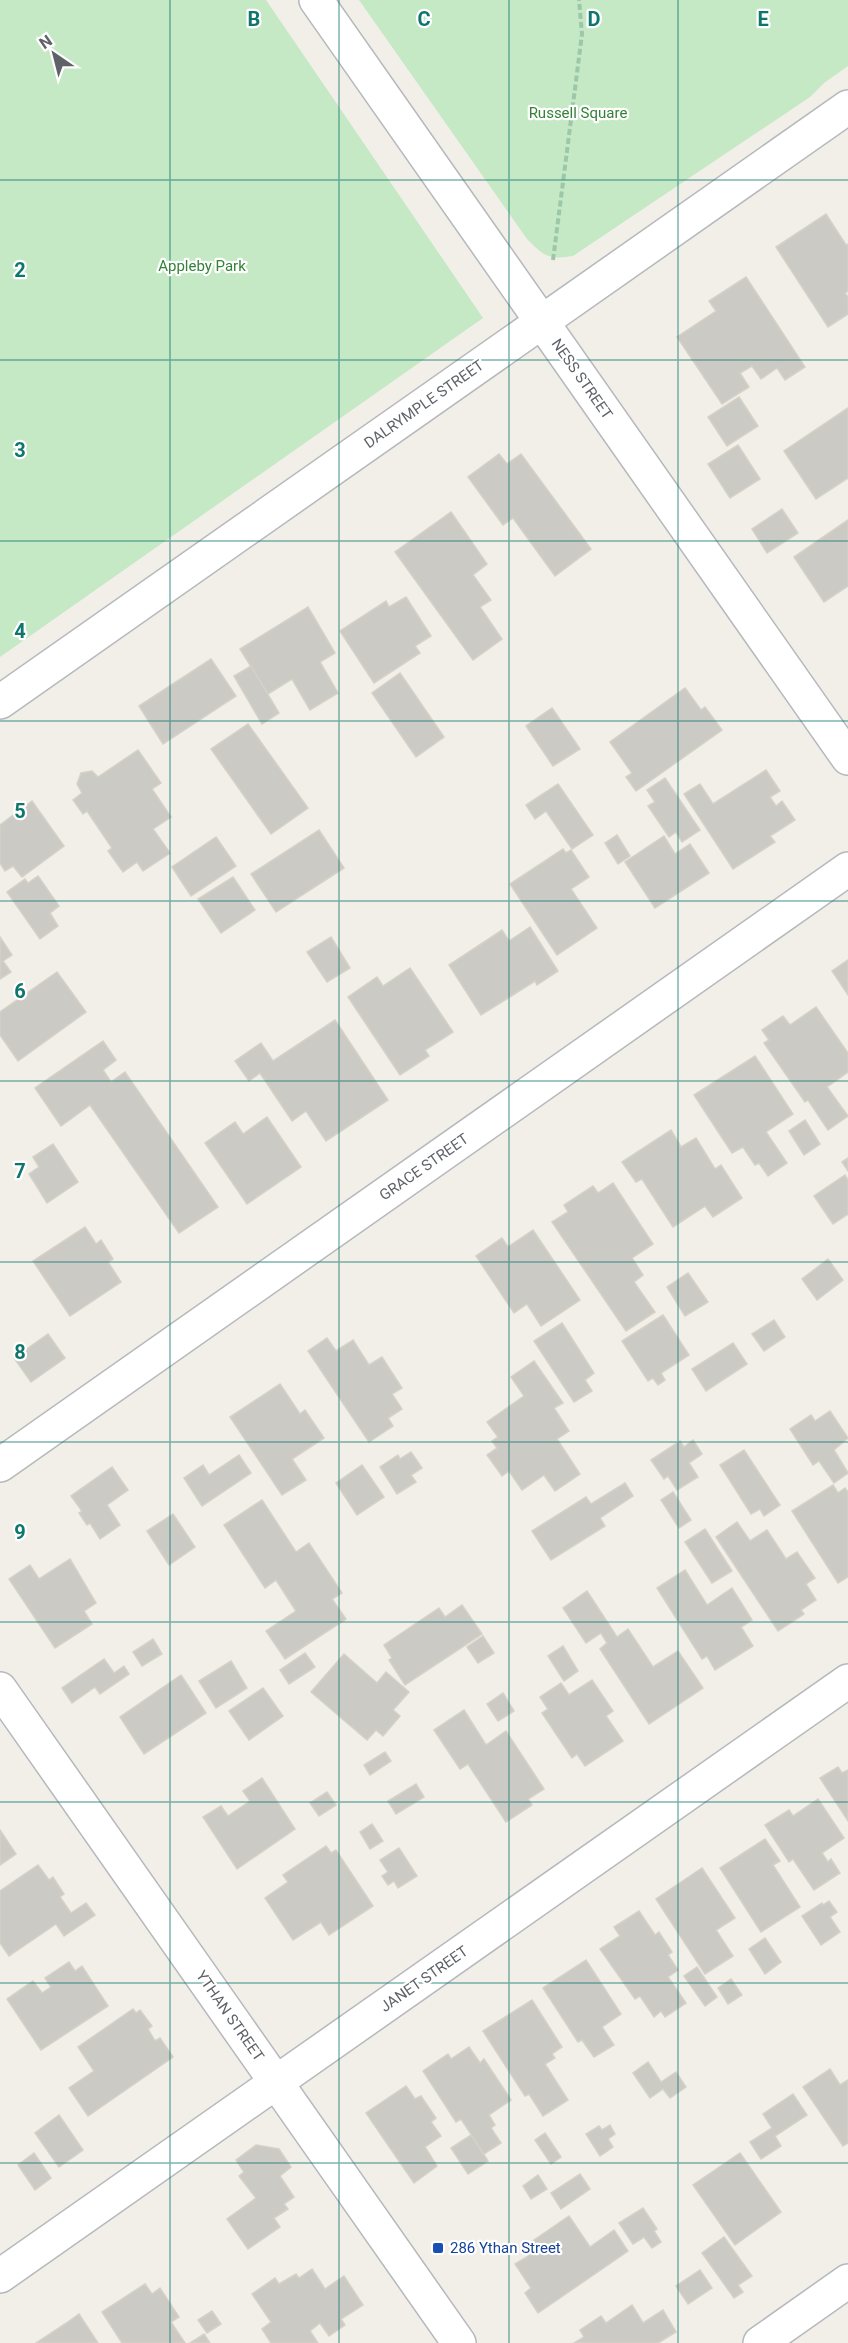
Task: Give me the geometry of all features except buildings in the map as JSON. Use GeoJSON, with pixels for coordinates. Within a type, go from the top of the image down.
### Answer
{"type":"FeatureCollection","features":[{"type":"Feature","properties":{"kind":"street","name":"NESS STREET"},"geometry":{"type":"LineString","coordinates":[[316,0],[848,758]]}},
{"type":"Feature","properties":{"kind":"street","name":"DALRYMPLE STREET"},"geometry":{"type":"LineString","coordinates":[[0,702],[848,107]]}},
{"type":"Feature","properties":{"kind":"street","name":"GRACE STREET"},"geometry":{"type":"LineString","coordinates":[[0,1465],[848,869]]}},
{"type":"Feature","properties":{"kind":"street","name":"JANET STREET"},"geometry":{"type":"LineString","coordinates":[[0,2276],[848,1681]]}},
{"type":"Feature","properties":{"kind":"street","name":"YTHAN STREET"},"geometry":{"type":"LineString","coordinates":[[0,1689],[459,2343]]}},
{"type":"Feature","properties":{"kind":"street"},"geometry":{"type":"LineString","coordinates":[[760,2343],[848,2282]]}},
{"type":"Feature","properties":{"kind":"path"},"geometry":{"type":"LineString","coordinates":[[553,260],[582,34],[579,0]]}},
{"type":"Feature","properties":{"kind":"green space","name":"Appleby Park"},"geometry":{"type":"Polygon","coordinates":[[[0,0],[266,0],[483,318],[0,657],[0,0]]]}},
{"type":"Feature","properties":{"kind":"green space","name":"Russell Square"},"geometry":{"type":"Polygon","coordinates":[[[359,0],[848,0],[848,66],[824,83],[810,97],[573,256],[552,257],[542,253],[527,239],[359,0]]]}},
{"type":"Feature","properties":{"kind":"place","name":"286 Ythan Street"},"geometry":{"type":"Point","coordinates":[438,2248]}}]}
